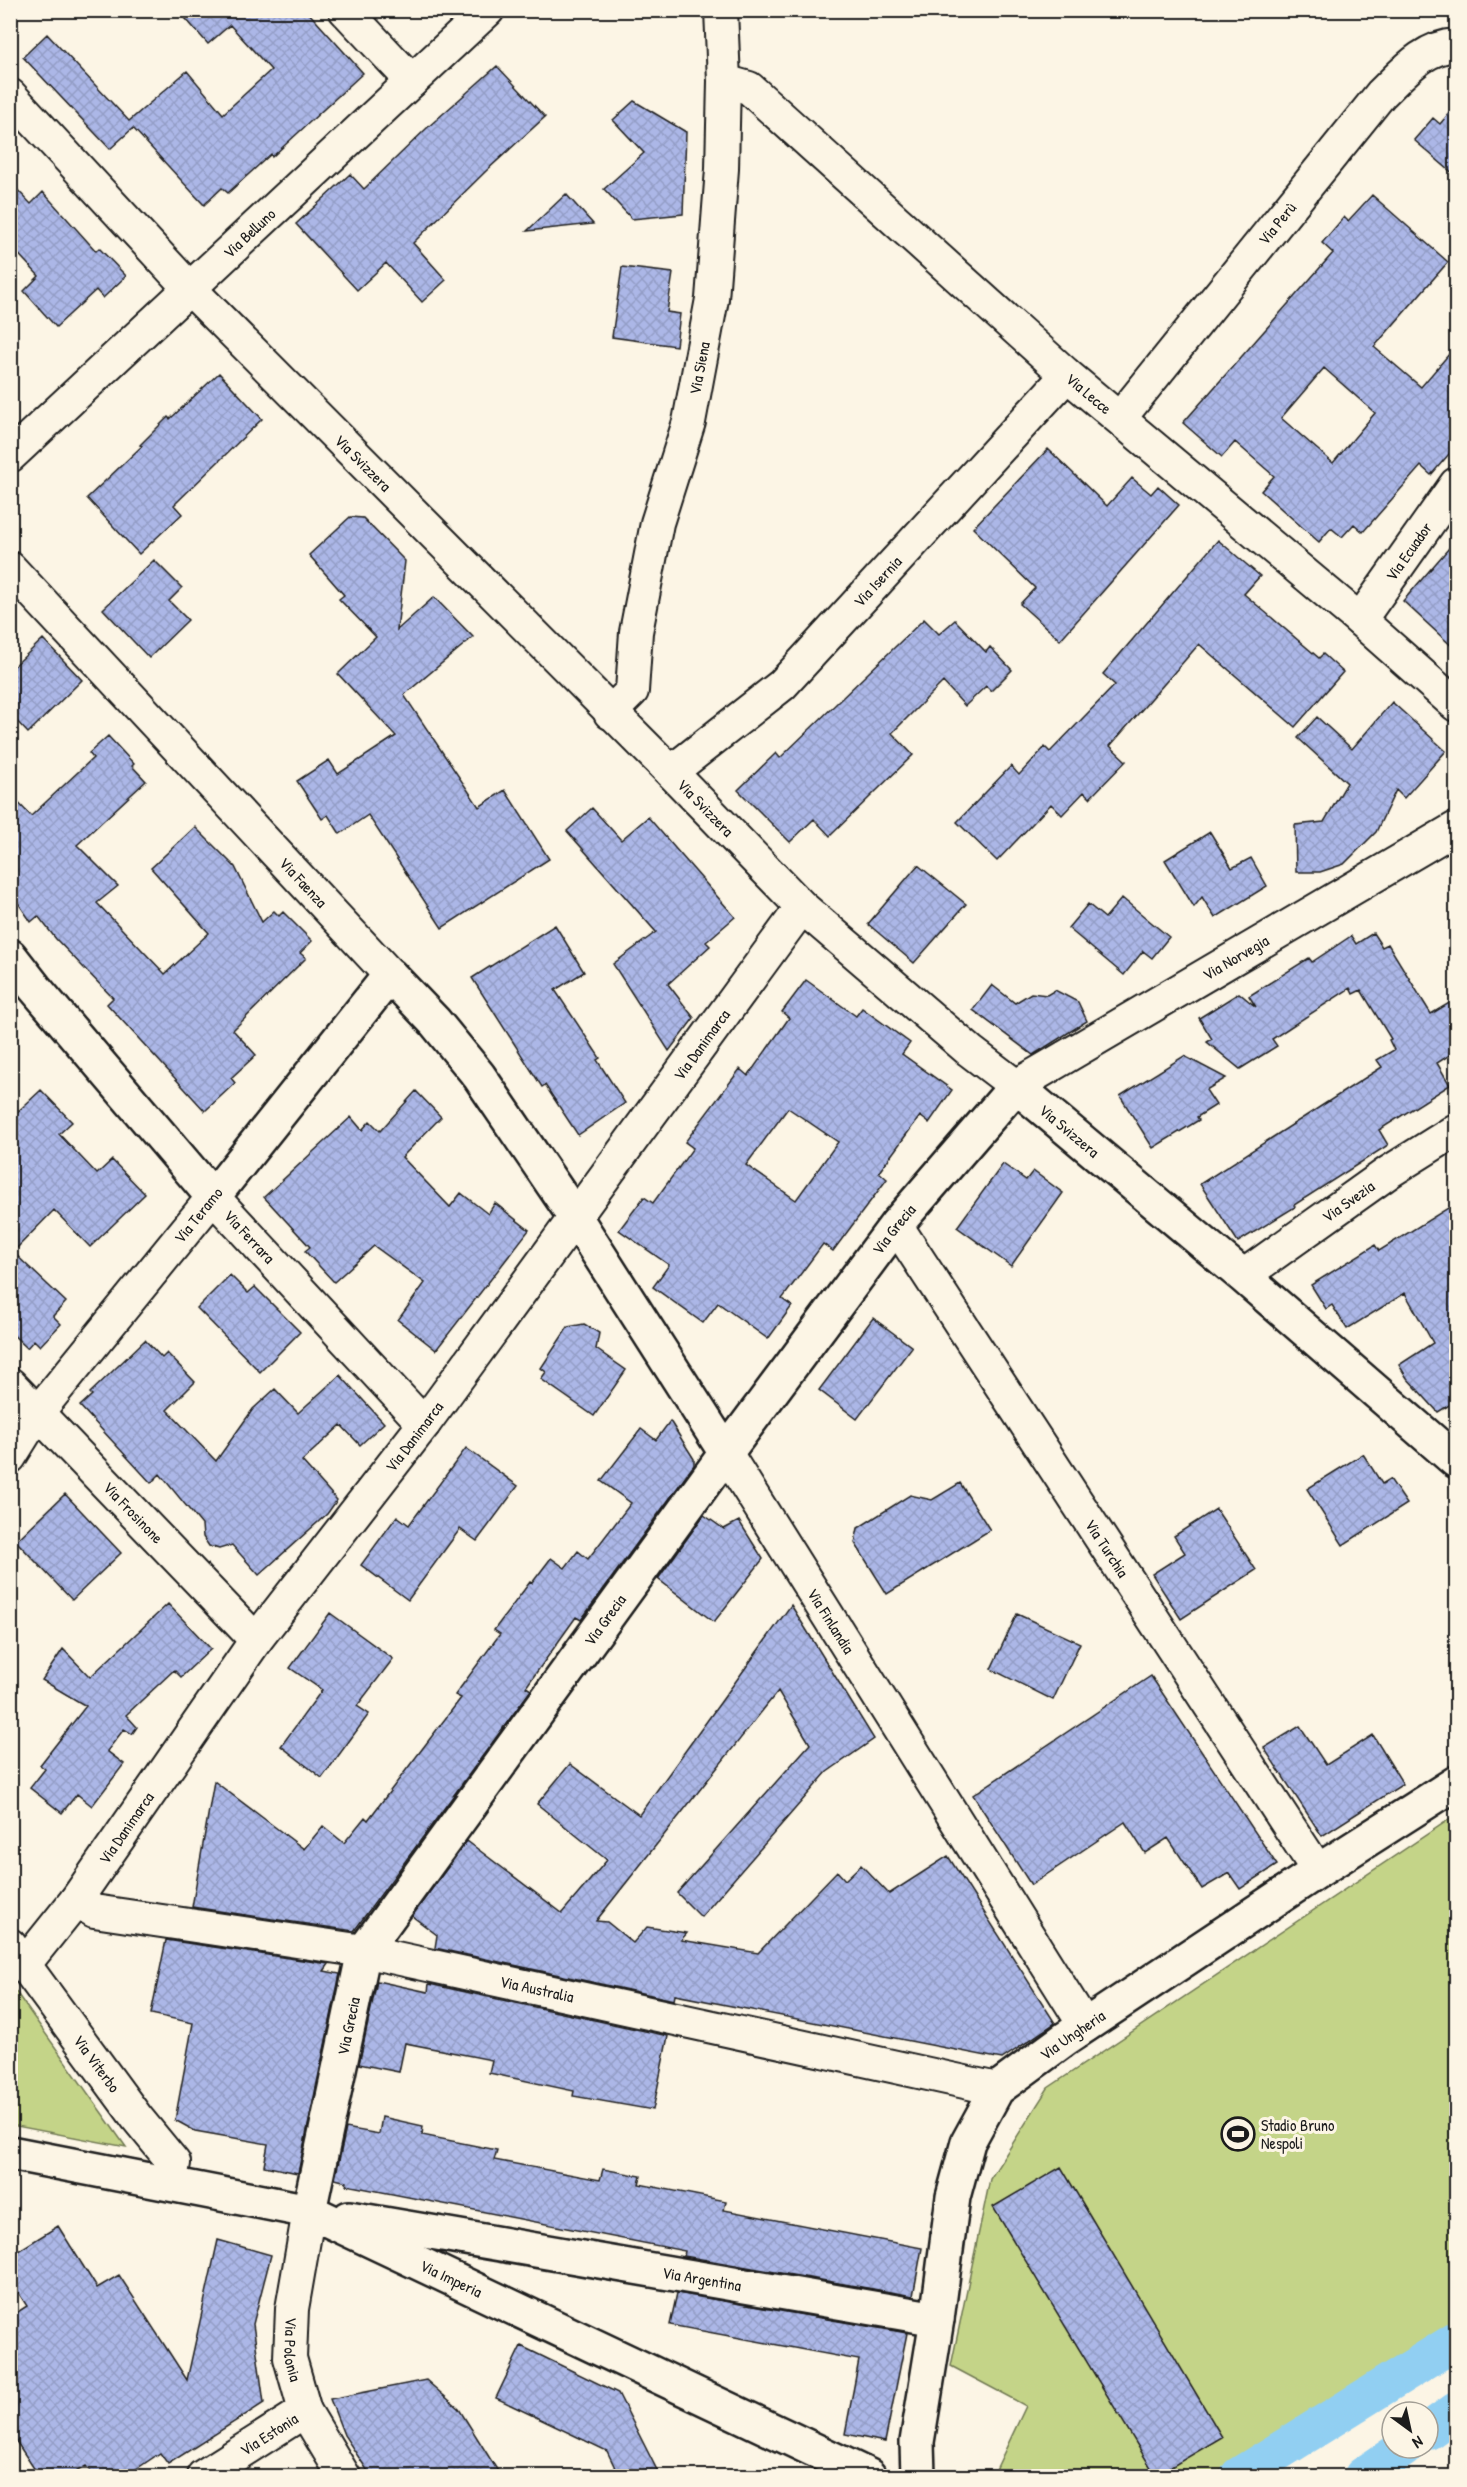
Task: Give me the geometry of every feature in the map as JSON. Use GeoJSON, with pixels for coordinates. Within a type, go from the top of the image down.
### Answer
{"type":"FeatureCollection","features":[{"type":"Feature","properties":{"kind":"street"},"geometry":{"type":"LineString","coordinates":[[345,10],[412,81]]}},
{"type":"Feature","properties":{"kind":"street","name":"Via Belluno"},"geometry":{"type":"LineString","coordinates":[[10,456],[488,10]]}},
{"type":"Feature","properties":{"kind":"street","name":"Via Siena"},"geometry":{"type":"LineString","coordinates":[[610,713],[632,691],[636,632],[657,523],[689,422],[712,299],[722,169],[724,81],[721,10]]}},
{"type":"Feature","properties":{"kind":"street","name":"Via Perù"},"geometry":{"type":"LineString","coordinates":[[1120,418],[1381,94],[1418,58],[1452,45]]}},
{"type":"Feature","properties":{"kind":"street","name":"Via Lecce"},"geometry":{"type":"LineString","coordinates":[[724,81],[749,88],[1067,375],[1359,620],[1456,705]]}},
{"type":"Feature","properties":{"kind":"street","name":"Via Svizzera"},"geometry":{"type":"LineString","coordinates":[[10,95],[190,289],[671,772],[802,907],[970,1051],[1016,1086],[1243,1276],[1456,1460]]}},
{"type":"Feature","properties":{"kind":"street","name":"Via Isernia"},"geometry":{"type":"LineString","coordinates":[[671,772],[782,685],[1067,375]]}},
{"type":"Feature","properties":{"kind":"street","name":"Via Ecuador"},"geometry":{"type":"LineString","coordinates":[[1359,620],[1456,484]]}},
{"type":"Feature","properties":{"kind":"street","name":"Via Faenza"},"geometry":{"type":"LineString","coordinates":[[10,568],[435,1022],[479,1076],[575,1217]]}},
{"type":"Feature","properties":{"kind":"street","name":"Via Norvegia"},"geometry":{"type":"LineString","coordinates":[[1016,1086],[1456,828]]}},
{"type":"Feature","properties":{"kind":"street","name":"Via Danimarca"},"geometry":{"type":"LineString","coordinates":[[17,1955],[76,1900],[256,1640],[424,1424],[802,907]]}},
{"type":"Feature","properties":{"kind":"street","name":"Via Ferrara"},"geometry":{"type":"LineString","coordinates":[[10,956],[22,980],[213,1197],[424,1424]]}},
{"type":"Feature","properties":{"kind":"street","name":"Via Teramo"},"geometry":{"type":"LineString","coordinates":[[10,1457],[38,1412],[390,975]]}},
{"type":"Feature","properties":{"kind":"street","name":"Via Grecia"},"geometry":{"type":"LineString","coordinates":[[309,2211],[364,1951],[726,1453],[896,1225],[1016,1086]]}},
{"type":"Feature","properties":{"kind":"street","name":"Via Svezia"},"geometry":{"type":"LineString","coordinates":[[1243,1276],[1389,1172],[1456,1130]]}},
{"type":"Feature","properties":{"kind":"street","name":"Via Finlandia"},"geometry":{"type":"LineString","coordinates":[[575,1217],[726,1453],[1085,2026]]}},
{"type":"Feature","properties":{"kind":"street","name":"Via Turchia"},"geometry":{"type":"LineString","coordinates":[[896,1225],[1318,1871]]}},
{"type":"Feature","properties":{"kind":"street","name":"Via Frosinone"},"geometry":{"type":"LineString","coordinates":[[10,1384],[256,1640]]}},
{"type":"Feature","properties":{"kind":"street","name":"Via Ungheria"},"geometry":{"type":"LineString","coordinates":[[918,2476],[917,2442],[937,2319],[953,2197],[968,2142],[997,2089],[1085,2026],[1318,1871],[1456,1783]]}},
{"type":"Feature","properties":{"kind":"street","name":"Via Australia"},"geometry":{"type":"LineString","coordinates":[[76,1900],[94,1911],[364,1951],[997,2089]]}},
{"type":"Feature","properties":{"kind":"street","name":"Via Viterbo"},"geometry":{"type":"LineString","coordinates":[[17,1955],[137,2118],[174,2163],[170,2183]]}},
{"type":"Feature","properties":{"kind":"street","name":"Via Imperia"},"geometry":{"type":"LineString","coordinates":[[10,2154],[309,2211],[868,2476]]}},
{"type":"Feature","properties":{"kind":"street","name":"Via Argentina"},"geometry":{"type":"LineString","coordinates":[[309,2211],[937,2319]]}},
{"type":"Feature","properties":{"kind":"street","name":"Via Polonia"},"geometry":{"type":"LineString","coordinates":[[309,2211],[292,2309],[290,2358],[305,2411],[345,2476]]}},
{"type":"Feature","properties":{"kind":"street"},"geometry":{"type":"LineString","coordinates":[[457,2281],[468,2238]]}},
{"type":"Feature","properties":{"kind":"street","name":"Via Estonia"},"geometry":{"type":"LineString","coordinates":[[203,2476],[305,2411]]}},
{"type":"Feature","properties":{"kind":"street"},"geometry":{"type":"LineString","coordinates":[[868,2476],[893,2467],[917,2442]]}},
{"type":"Feature","properties":{"kind":"green space","name":"Stadio Bruno Nespoli"},"geometry":{"type":"Polygon","coordinates":[[[1456,1815],[1456,2321],[1212,2476],[993,2476],[1026,2406],[951,2366],[990,2179],[1048,2088],[1456,1815]]]}},
{"type":"Feature","properties":{"kind":"green space"},"geometry":{"type":"Polygon","coordinates":[[[11,1985],[126,2147],[11,2125],[11,1985]]]}},
{"type":"Feature","properties":{"kind":"building"},"geometry":{"type":"Polygon","coordinates":[[[178,10],[306,10],[363,73],[272,157],[271,154],[228,193],[222,188],[204,205],[133,128],[110,149],[23,57],[47,34],[129,121],[187,71],[223,114],[271,70],[230,25],[208,44],[178,10]]]}},
{"type":"Feature","properties":{"kind":"building"},"geometry":{"type":"Polygon","coordinates":[[[497,66],[545,117],[413,243],[446,280],[422,302],[386,263],[357,290],[296,224],[350,174],[364,189],[427,128],[497,66]]]}},
{"type":"Feature","properties":{"kind":"building"},"geometry":{"type":"Polygon","coordinates":[[[634,101],[686,132],[683,214],[632,219],[604,189],[644,153],[613,120],[634,101]]]}},
{"type":"Feature","properties":{"kind":"building"},"geometry":{"type":"Polygon","coordinates":[[[1456,105],[1456,176],[1414,140],[1433,118],[1440,124],[1456,105]]]}},
{"type":"Feature","properties":{"kind":"building"},"geometry":{"type":"Polygon","coordinates":[[[10,182],[31,204],[43,192],[96,251],[99,248],[126,276],[103,298],[96,290],[56,327],[24,291],[39,276],[10,245],[10,182]]]}},
{"type":"Feature","properties":{"kind":"building"},"geometry":{"type":"Polygon","coordinates":[[[566,194],[593,224],[527,231],[566,194]]]}},
{"type":"Feature","properties":{"kind":"building"},"geometry":{"type":"Polygon","coordinates":[[[1372,195],[1448,262],[1374,347],[1421,387],[1456,346],[1456,446],[1431,475],[1421,466],[1363,532],[1354,524],[1342,537],[1331,528],[1319,542],[1261,491],[1274,476],[1235,442],[1222,457],[1183,423],[1333,253],[1322,243],[1344,217],[1348,221],[1372,195]],[[1324,368],[1281,418],[1333,463],[1375,413],[1324,368]]]}},
{"type":"Feature","properties":{"kind":"building"},"geometry":{"type":"Polygon","coordinates":[[[622,267],[673,273],[667,312],[680,314],[676,346],[612,337],[622,267]]]}},
{"type":"Feature","properties":{"kind":"building"},"geometry":{"type":"Polygon","coordinates":[[[219,373],[262,419],[174,505],[182,514],[139,554],[87,498],[142,446],[140,445],[168,417],[170,419],[219,373]]]}},
{"type":"Feature","properties":{"kind":"building"},"geometry":{"type":"Polygon","coordinates":[[[1048,449],[1107,506],[1132,478],[1151,494],[1158,486],[1179,505],[1060,640],[1020,604],[1035,588],[973,528],[1048,449]]]}},
{"type":"Feature","properties":{"kind":"building"},"geometry":{"type":"Polygon","coordinates":[[[350,517],[363,518],[405,561],[397,630],[434,597],[473,637],[404,695],[479,807],[505,790],[549,859],[442,928],[368,815],[340,834],[328,815],[322,819],[297,781],[329,760],[338,774],[396,736],[338,674],[376,637],[339,599],[344,595],[309,555],[350,517]]]}},
{"type":"Feature","properties":{"kind":"building"},"geometry":{"type":"Polygon","coordinates":[[[1218,540],[1260,576],[1244,594],[1319,658],[1323,654],[1343,672],[1295,727],[1199,644],[1110,746],[1126,761],[1090,798],[1084,792],[1062,815],[1051,804],[997,861],[957,822],[1011,766],[1019,775],[1045,747],[1050,752],[1115,685],[1103,674],[1218,540]]]}},
{"type":"Feature","properties":{"kind":"building"},"geometry":{"type":"Polygon","coordinates":[[[1456,540],[1456,650],[1403,601],[1456,540]]]}},
{"type":"Feature","properties":{"kind":"building"},"geometry":{"type":"Polygon","coordinates":[[[154,560],[182,588],[169,601],[188,620],[149,658],[103,609],[154,560]]]}},
{"type":"Feature","properties":{"kind":"building"},"geometry":{"type":"Polygon","coordinates":[[[924,619],[939,634],[955,620],[986,652],[990,647],[1012,670],[991,691],[986,686],[965,706],[943,682],[892,733],[913,755],[830,836],[814,819],[790,842],[738,790],[776,753],[780,758],[924,619]]]}},
{"type":"Feature","properties":{"kind":"building"},"geometry":{"type":"Polygon","coordinates":[[[43,639],[82,680],[28,733],[10,714],[10,670],[43,639]]]}},
{"type":"Feature","properties":{"kind":"building"},"geometry":{"type":"Polygon","coordinates":[[[1392,702],[1446,751],[1404,798],[1396,790],[1376,832],[1344,864],[1320,872],[1296,872],[1295,825],[1324,822],[1347,783],[1298,738],[1317,717],[1352,749],[1392,702]]]}},
{"type":"Feature","properties":{"kind":"building"},"geometry":{"type":"Polygon","coordinates":[[[108,736],[146,781],[77,845],[118,886],[97,903],[165,974],[209,933],[151,868],[195,827],[235,867],[262,922],[274,911],[279,916],[283,912],[312,941],[300,953],[306,958],[233,1030],[256,1055],[231,1078],[235,1083],[205,1111],[107,1004],[113,998],[56,939],[38,916],[31,922],[10,891],[10,794],[31,816],[93,758],[89,753],[108,736]]]}},
{"type":"Feature","properties":{"kind":"building"},"geometry":{"type":"Polygon","coordinates":[[[592,808],[621,840],[648,817],[735,917],[706,942],[710,946],[668,984],[694,1018],[669,1051],[613,964],[656,932],[567,831],[592,808]]]}},
{"type":"Feature","properties":{"kind":"building"},"geometry":{"type":"Polygon","coordinates":[[[1210,832],[1232,868],[1251,858],[1267,886],[1215,918],[1202,897],[1194,907],[1165,860],[1210,832]]]}},
{"type":"Feature","properties":{"kind":"building"},"geometry":{"type":"Polygon","coordinates":[[[918,865],[966,904],[914,963],[868,924],[918,865]]]}},
{"type":"Feature","properties":{"kind":"building"},"geometry":{"type":"Polygon","coordinates":[[[1122,898],[1169,937],[1152,958],[1143,951],[1124,975],[1068,928],[1088,904],[1105,918],[1122,898]]]}},
{"type":"Feature","properties":{"kind":"building"},"geometry":{"type":"Polygon","coordinates":[[[555,925],[584,972],[555,990],[600,1058],[597,1060],[625,1103],[578,1135],[545,1085],[542,1087],[472,978],[555,925]]]}},
{"type":"Feature","properties":{"kind":"building"},"geometry":{"type":"Polygon","coordinates":[[[1373,933],[1382,947],[1388,944],[1431,1014],[1456,999],[1456,1051],[1437,1063],[1450,1085],[1379,1130],[1388,1145],[1238,1242],[1200,1184],[1382,1067],[1377,1060],[1394,1050],[1389,1040],[1391,1039],[1361,990],[1353,994],[1350,988],[1272,1039],[1277,1046],[1240,1069],[1207,1042],[1212,1039],[1199,1018],[1239,993],[1256,1007],[1249,996],[1309,958],[1312,962],[1351,936],[1356,944],[1373,933]]]}},
{"type":"Feature","properties":{"kind":"building"},"geometry":{"type":"Polygon","coordinates":[[[806,980],[856,1016],[862,1008],[910,1043],[902,1054],[952,1090],[929,1123],[920,1116],[879,1172],[887,1179],[833,1251],[823,1244],[782,1299],[792,1306],[768,1339],[718,1303],[703,1323],[653,1287],[669,1265],[619,1230],[644,1197],[653,1203],[693,1148],[685,1142],[740,1069],[748,1076],[789,1018],[782,1012],[806,980]],[[788,1108],[746,1165],[796,1200],[838,1142],[788,1108]]]}},
{"type":"Feature","properties":{"kind":"building"},"geometry":{"type":"Polygon","coordinates":[[[992,985],[1015,1003],[1031,993],[1047,995],[1055,990],[1078,1002],[1087,1021],[1033,1055],[973,1010],[992,985]]]}},
{"type":"Feature","properties":{"kind":"building"},"geometry":{"type":"Polygon","coordinates":[[[1184,1056],[1226,1078],[1206,1090],[1216,1105],[1197,1117],[1199,1120],[1153,1148],[1120,1096],[1184,1056]]]}},
{"type":"Feature","properties":{"kind":"building"},"geometry":{"type":"Polygon","coordinates":[[[41,1090],[72,1122],[59,1134],[97,1174],[112,1160],[145,1194],[90,1247],[54,1210],[13,1252],[66,1302],[53,1316],[61,1324],[40,1346],[34,1340],[27,1348],[10,1332],[10,1119],[41,1090]]]}},
{"type":"Feature","properties":{"kind":"building"},"geometry":{"type":"Polygon","coordinates":[[[416,1091],[441,1117],[402,1157],[450,1207],[461,1193],[488,1214],[495,1203],[529,1230],[436,1350],[398,1320],[425,1283],[374,1246],[334,1282],[305,1251],[310,1247],[264,1197],[351,1117],[362,1130],[370,1121],[380,1131],[416,1091]]]}},
{"type":"Feature","properties":{"kind":"building"},"geometry":{"type":"Polygon","coordinates":[[[1003,1164],[1026,1180],[1033,1171],[1063,1193],[1011,1266],[957,1227],[1003,1164]]]}},
{"type":"Feature","properties":{"kind":"building"},"geometry":{"type":"Polygon","coordinates":[[[1456,1203],[1456,1401],[1438,1412],[1407,1378],[1399,1365],[1433,1343],[1405,1293],[1347,1329],[1332,1305],[1326,1309],[1311,1285],[1375,1245],[1379,1251],[1456,1203]]]}},
{"type":"Feature","properties":{"kind":"building"},"geometry":{"type":"Polygon","coordinates":[[[230,1275],[248,1293],[255,1287],[300,1332],[260,1372],[197,1308],[230,1275]]]}},
{"type":"Feature","properties":{"kind":"building"},"geometry":{"type":"Polygon","coordinates":[[[873,1318],[912,1347],[857,1419],[819,1390],[873,1318]]]}},
{"type":"Feature","properties":{"kind":"building"},"geometry":{"type":"Polygon","coordinates":[[[584,1324],[599,1333],[596,1349],[626,1370],[594,1416],[541,1379],[546,1372],[541,1368],[568,1327],[584,1324]]]}},
{"type":"Feature","properties":{"kind":"building"},"geometry":{"type":"Polygon","coordinates":[[[145,1340],[162,1358],[167,1353],[195,1382],[167,1410],[216,1461],[253,1409],[275,1389],[298,1413],[340,1375],[384,1423],[360,1445],[341,1425],[302,1461],[337,1500],[327,1514],[259,1575],[232,1545],[219,1549],[209,1546],[203,1537],[202,1525],[160,1474],[151,1483],[80,1406],[92,1395],[90,1393],[145,1340]]]}},
{"type":"Feature","properties":{"kind":"building"},"geometry":{"type":"Polygon","coordinates":[[[670,1421],[694,1459],[694,1465],[581,1620],[576,1617],[526,1687],[531,1690],[354,1931],[192,1907],[214,1781],[304,1849],[323,1826],[344,1843],[365,1817],[368,1820],[461,1698],[455,1695],[500,1634],[494,1630],[530,1582],[532,1583],[551,1558],[565,1568],[578,1551],[588,1559],[631,1503],[601,1481],[641,1429],[656,1440],[670,1421]]]}},
{"type":"Feature","properties":{"kind":"building"},"geometry":{"type":"Polygon","coordinates":[[[466,1448],[518,1486],[477,1541],[460,1529],[408,1600],[361,1565],[397,1516],[409,1525],[466,1448]]]}},
{"type":"Feature","properties":{"kind":"building"},"geometry":{"type":"Polygon","coordinates":[[[1363,1454],[1382,1484],[1390,1479],[1407,1504],[1343,1545],[1307,1489],[1363,1454]]]}},
{"type":"Feature","properties":{"kind":"building"},"geometry":{"type":"Polygon","coordinates":[[[960,1483],[990,1530],[887,1594],[855,1543],[858,1528],[910,1495],[932,1500],[960,1483]]]}},
{"type":"Feature","properties":{"kind":"building"},"geometry":{"type":"Polygon","coordinates":[[[65,1494],[121,1553],[72,1600],[16,1541],[65,1494]]]}},
{"type":"Feature","properties":{"kind":"building"},"geometry":{"type":"Polygon","coordinates":[[[1216,1509],[1256,1570],[1181,1619],[1152,1574],[1185,1553],[1174,1536],[1216,1509]]]}},
{"type":"Feature","properties":{"kind":"building"},"geometry":{"type":"Polygon","coordinates":[[[704,1515],[724,1529],[739,1521],[763,1559],[714,1622],[658,1579],[704,1515]]]}},
{"type":"Feature","properties":{"kind":"building"},"geometry":{"type":"Polygon","coordinates":[[[168,1604],[211,1649],[181,1677],[174,1670],[126,1715],[137,1727],[132,1734],[124,1729],[107,1751],[124,1764],[92,1806],[77,1794],[62,1813],[30,1788],[45,1769],[40,1765],[86,1706],[42,1680],[63,1649],[90,1677],[168,1604]]]}},
{"type":"Feature","properties":{"kind":"building"},"geometry":{"type":"Polygon","coordinates":[[[791,1605],[874,1739],[827,1772],[701,1917],[677,1893],[810,1744],[778,1691],[596,1921],[607,1922],[633,1943],[647,1927],[687,1933],[681,1940],[758,1953],[837,1871],[845,1880],[861,1865],[889,1894],[948,1856],[1055,2023],[1002,2059],[675,1995],[674,2000],[435,1948],[437,1935],[412,1916],[467,1841],[562,1913],[607,1860],[537,1804],[570,1764],[639,1815],[791,1605]]]}},
{"type":"Feature","properties":{"kind":"building"},"geometry":{"type":"Polygon","coordinates":[[[330,1613],[393,1659],[357,1706],[369,1714],[322,1778],[281,1746],[322,1690],[290,1668],[330,1613]]]}},
{"type":"Feature","properties":{"kind":"building"},"geometry":{"type":"Polygon","coordinates":[[[1017,1614],[1080,1643],[1053,1700],[991,1669],[1017,1614]]]}},
{"type":"Feature","properties":{"kind":"building"},"geometry":{"type":"Polygon","coordinates":[[[1151,1676],[1277,1865],[1240,1889],[1229,1873],[1202,1889],[1168,1838],[1145,1853],[1125,1822],[1031,1885],[973,1795],[1151,1676]]]}},
{"type":"Feature","properties":{"kind":"building"},"geometry":{"type":"Polygon","coordinates":[[[1300,1726],[1326,1765],[1373,1735],[1403,1784],[1322,1836],[1264,1748],[1300,1726]]]}},
{"type":"Feature","properties":{"kind":"building"},"geometry":{"type":"Polygon","coordinates":[[[166,1940],[329,1964],[324,1971],[340,1974],[298,2173],[264,2166],[268,2144],[195,2131],[175,2120],[193,2023],[151,2014],[166,1940]]]}},
{"type":"Feature","properties":{"kind":"building"},"geometry":{"type":"Polygon","coordinates":[[[377,1981],[428,1992],[429,1984],[668,2036],[653,2110],[573,2096],[574,2091],[489,2073],[492,2060],[405,2043],[399,2072],[359,2064],[377,1981]]]}},
{"type":"Feature","properties":{"kind":"building"},"geometry":{"type":"Polygon","coordinates":[[[382,2117],[423,2126],[422,2135],[497,2150],[494,2160],[600,2180],[603,2169],[641,2176],[639,2184],[726,2201],[724,2210],[922,2248],[913,2296],[684,2256],[685,2251],[346,2185],[347,2182],[335,2179],[346,2128],[379,2134],[382,2117]]]}},
{"type":"Feature","properties":{"kind":"building"},"geometry":{"type":"Polygon","coordinates":[[[1061,2167],[1222,2437],[1156,2476],[993,2207],[1061,2167]]]}},
{"type":"Feature","properties":{"kind":"building"},"geometry":{"type":"Polygon","coordinates":[[[58,2226],[97,2288],[119,2275],[187,2380],[218,2240],[271,2255],[253,2324],[264,2403],[168,2464],[160,2453],[126,2476],[94,2476],[86,2466],[69,2476],[39,2476],[10,2432],[10,2317],[27,2306],[10,2280],[10,2256],[58,2226]]]}},
{"type":"Feature","properties":{"kind":"building"},"geometry":{"type":"Polygon","coordinates":[[[677,2293],[907,2333],[885,2442],[845,2434],[859,2360],[670,2325],[677,2293]]]}},
{"type":"Feature","properties":{"kind":"building"},"geometry":{"type":"Polygon","coordinates":[[[521,2346],[618,2393],[660,2476],[619,2476],[607,2451],[496,2398],[521,2346]]]}},
{"type":"Feature","properties":{"kind":"building"},"geometry":{"type":"Polygon","coordinates":[[[426,2380],[459,2409],[501,2476],[371,2476],[344,2435],[330,2399],[426,2380]]]}},
{"type":"Feature","properties":{"kind":"waterway"},"geometry":{"type":"LineString","coordinates":[[1239,2476],[1456,2341]]}},
{"type":"Feature","properties":{"kind":"waterway"},"geometry":{"type":"LineString","coordinates":[[1440,2422],[1456,2411]]}},
{"type":"Feature","properties":{"kind":"waterway"},"geometry":{"type":"LineString","coordinates":[[1445,2419],[1456,2420]]}},
{"type":"Feature","properties":{"kind":"waterway"},"geometry":{"type":"LineString","coordinates":[[1363,2476],[1386,2460]]}},
{"type":"Feature","properties":{"kind":"place","name":"Stadio Bruno Nespoli"},"geometry":{"type":"Point","coordinates":[1238,2134]}}]}
